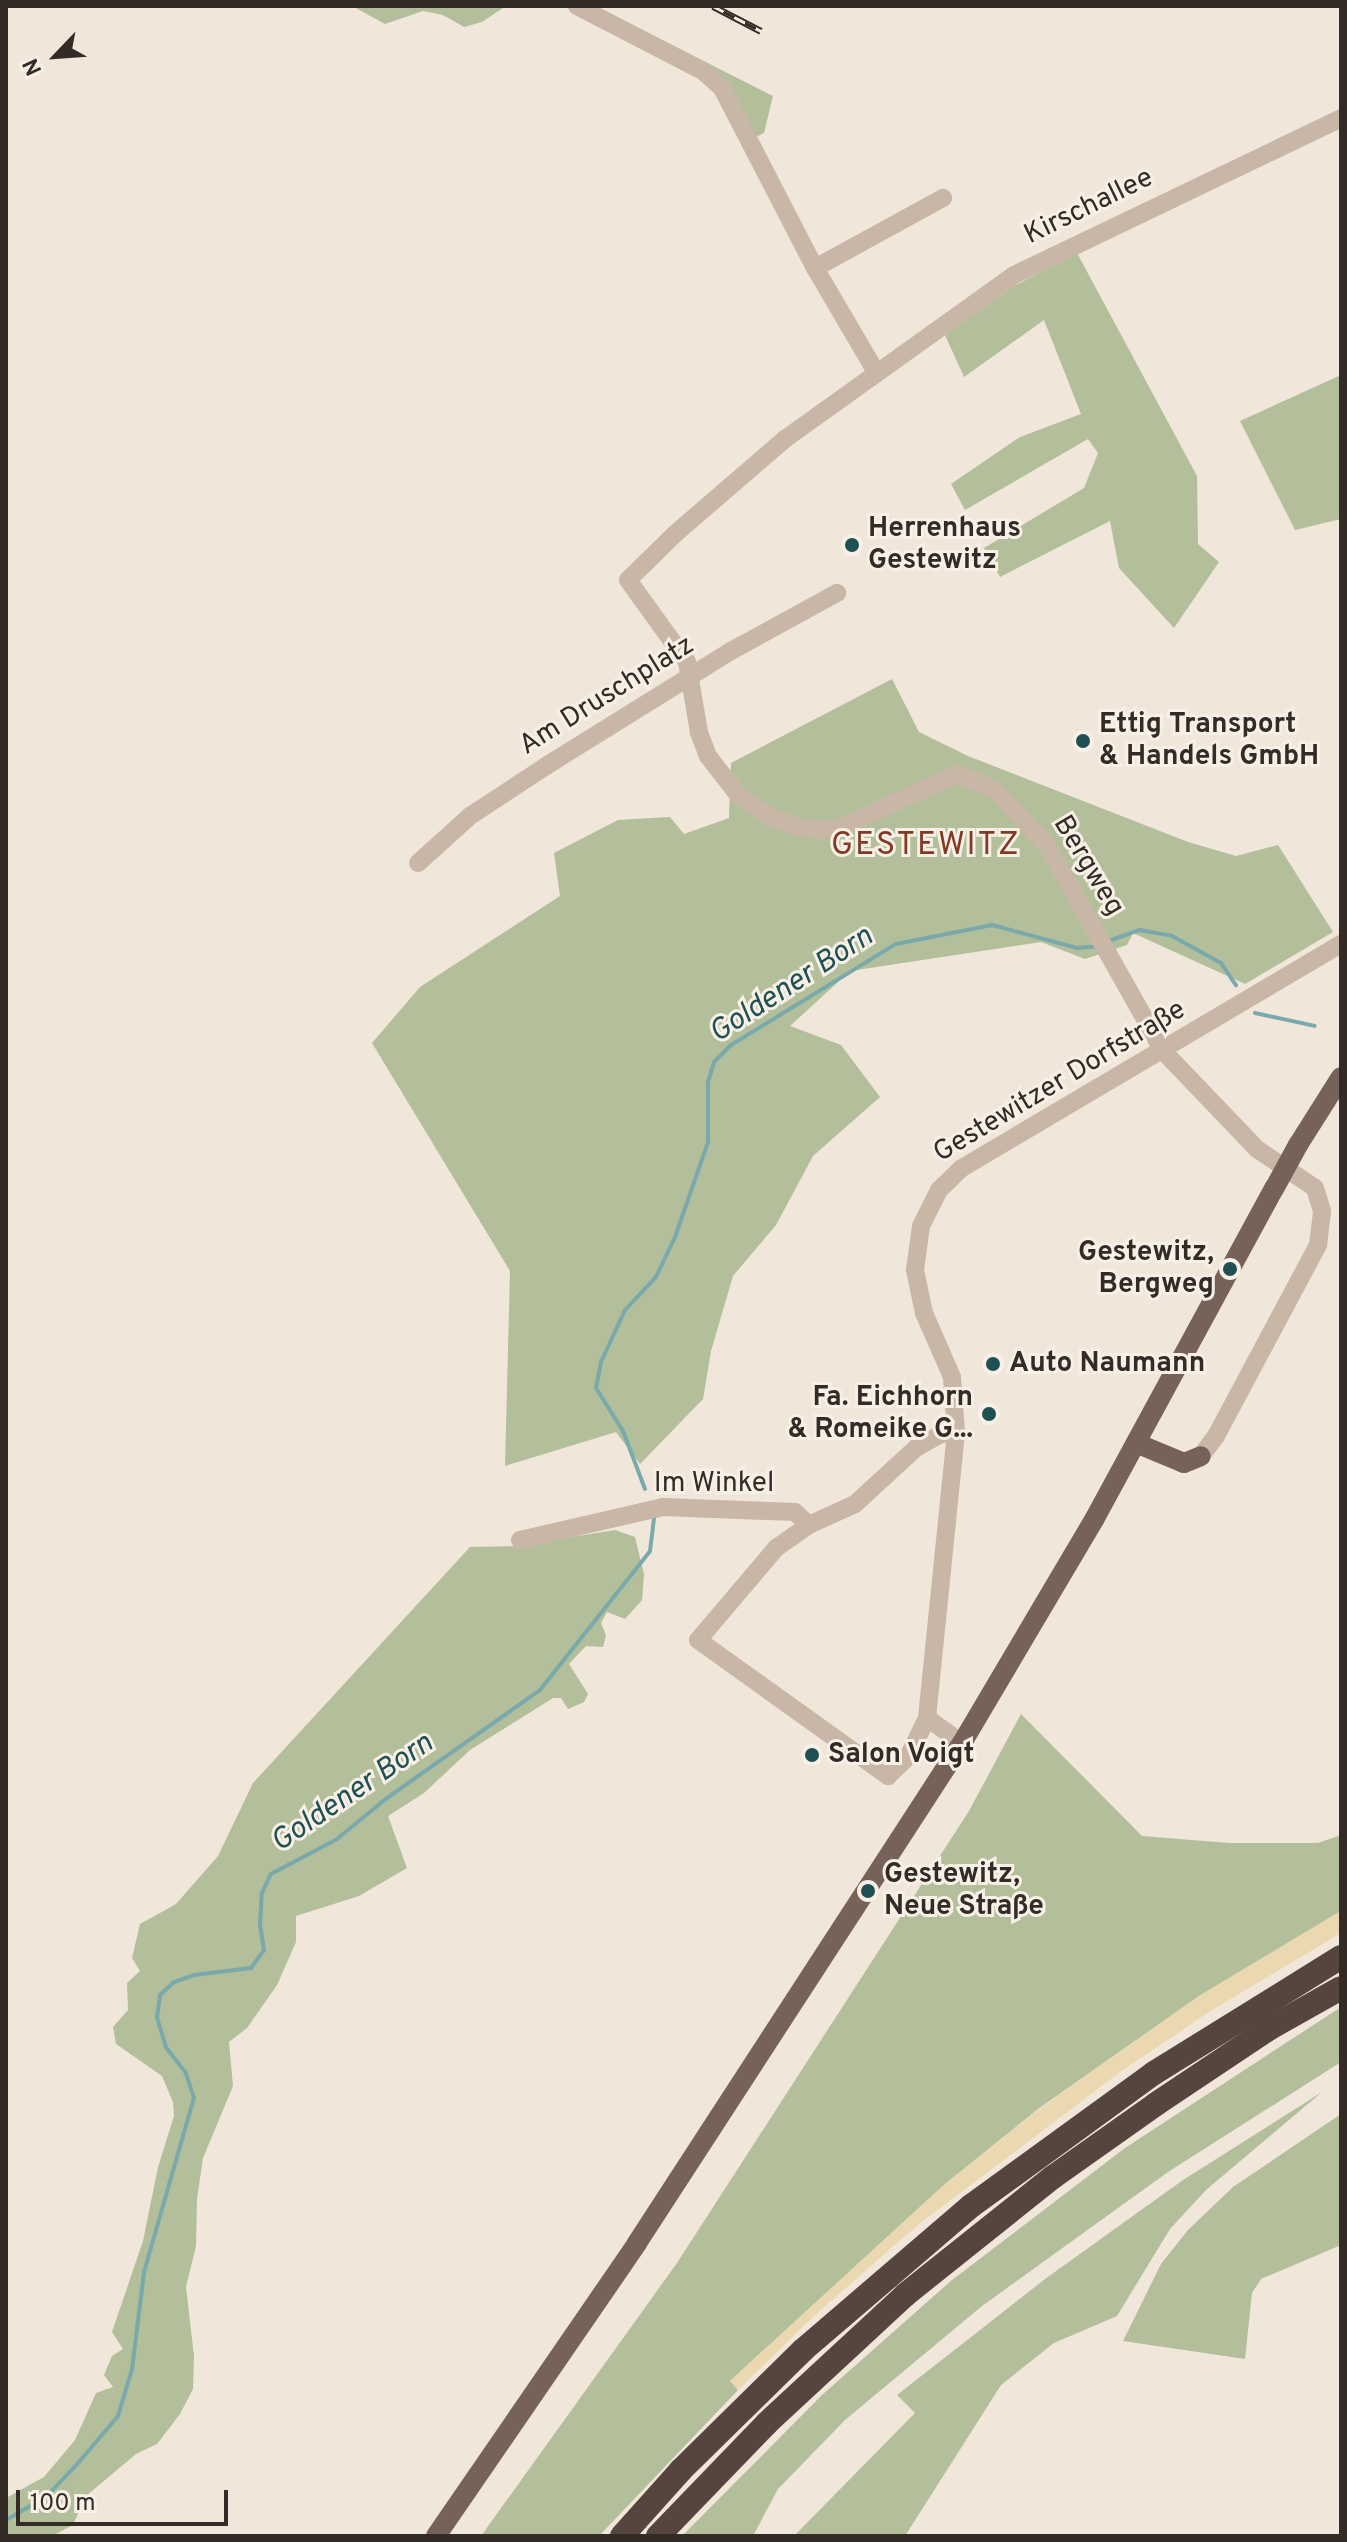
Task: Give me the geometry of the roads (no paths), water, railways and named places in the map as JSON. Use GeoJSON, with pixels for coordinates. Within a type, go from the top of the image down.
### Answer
{"type":"FeatureCollection","features":[{"type":"Feature","properties":{"kind":"highway"},"geometry":{"type":"LineString","coordinates":[[622,2536],[681,2470],[803,2350],[971,2206],[1130,2089],[1341,1957]]}},
{"type":"Feature","properties":{"kind":"highway"},"geometry":{"type":"LineString","coordinates":[[658,2536],[767,2423],[905,2295],[1053,2177],[1156,2104],[1270,2028],[1341,1988]]}},
{"type":"Feature","properties":{"kind":"main road"},"geometry":{"type":"LineString","coordinates":[[436,2536],[637,2243],[962,1743],[1136,1443],[1298,1145],[1341,1077]]}},
{"type":"Feature","properties":{"kind":"main road"},"geometry":{"type":"LineString","coordinates":[[1136,1443],[1184,1463],[1201,1456]]}},
{"type":"Feature","properties":{"kind":"street"},"geometry":{"type":"LineString","coordinates":[[577,6],[716,81],[815,268],[876,372]]}},
{"type":"Feature","properties":{"kind":"street","name":"Kirschallee"},"geometry":{"type":"LineString","coordinates":[[628,580],[733,482],[876,372],[1014,275],[1341,118]]}},
{"type":"Feature","properties":{"kind":"street"},"geometry":{"type":"LineString","coordinates":[[815,268],[943,198]]}},
{"type":"Feature","properties":{"kind":"street","name":"Bergweg"},"geometry":{"type":"LineString","coordinates":[[628,580],[687,662],[699,732],[708,756],[731,788],[770,817],[798,827],[842,827],[957,774],[994,789],[1047,845],[1163,1051],[1257,1149],[1315,1188],[1322,1211],[1318,1245],[1216,1436],[1201,1456]]}},
{"type":"Feature","properties":{"kind":"street","name":"Am Druschplatz"},"geometry":{"type":"LineString","coordinates":[[418,863],[470,816],[731,651],[837,593]]}},
{"type":"Feature","properties":{"kind":"street","name":"Gestewitzer Dorfstraße"},"geometry":{"type":"LineString","coordinates":[[927,1718],[956,1432],[952,1377],[924,1313],[915,1270],[921,1226],[939,1190],[962,1168],[1341,944]]}},
{"type":"Feature","properties":{"kind":"street","name":"Im Winkel"},"geometry":{"type":"LineString","coordinates":[[927,1718],[908,1757],[888,1776],[698,1640],[777,1547],[809,1525],[855,1504],[916,1448],[941,1434],[956,1432]]}},
{"type":"Feature","properties":{"kind":"street","name":"Im Winkel"},"geometry":{"type":"LineString","coordinates":[[520,1540],[663,1507],[795,1512],[804,1516],[809,1525]]}},
{"type":"Feature","properties":{"kind":"street"},"geometry":{"type":"LineString","coordinates":[[927,1718],[962,1743]]}},
{"type":"Feature","properties":{"kind":"waterway","name":"Goldener Born"},"geometry":{"type":"LineString","coordinates":[[645,1489],[623,1431],[596,1388],[601,1362],[625,1310],[656,1277],[675,1237],[708,1142],[708,1082],[714,1062],[731,1045],[896,944],[992,925],[1077,948],[1098,946]]}},
{"type":"Feature","properties":{"kind":"waterway","name":"Goldener Born"},"geometry":{"type":"LineString","coordinates":[[1106,942],[1139,930],[1172,936],[1221,963],[1236,985]]}},
{"type":"Feature","properties":{"kind":"waterway","name":"Goldener Born"},"geometry":{"type":"LineString","coordinates":[[1255,1013],[1315,1026]]}},
{"type":"Feature","properties":{"kind":"waterway","name":"Goldener Born"},"geometry":{"type":"LineString","coordinates":[[6,2520],[46,2497],[118,2416],[132,2369],[144,2272],[194,2098],[186,2073],[166,2047],[157,2017],[160,1995],[174,1982],[194,1975],[251,1968],[264,1950],[260,1926],[262,1893],[271,1874],[337,1839],[387,1798],[540,1690],[650,1551],[654,1517]]}},
{"type":"Feature","properties":{"kind":"railway"},"geometry":{"type":"LineString","coordinates":[[713,6],[761,31]]}},
{"type":"Feature","properties":{"kind":"place","name":"Herrenhaus Gestewitz"},"geometry":{"type":"Point","coordinates":[852,545]}},
{"type":"Feature","properties":{"kind":"place","name":"Ettig Transport & Handels GmbH"},"geometry":{"type":"Point","coordinates":[1083,741]}},
{"type":"Feature","properties":{"kind":"place","name":"Gestewitz, Bergweg"},"geometry":{"type":"Point","coordinates":[1230,1269]}},
{"type":"Feature","properties":{"kind":"place","name":"Auto Naumann"},"geometry":{"type":"Point","coordinates":[993,1364]}},
{"type":"Feature","properties":{"kind":"place","name":"Fa. Eichhorn & Romeike G..."},"geometry":{"type":"Point","coordinates":[989,1414]}},
{"type":"Feature","properties":{"kind":"place","name":"Salon Voigt"},"geometry":{"type":"Point","coordinates":[812,1755]}},
{"type":"Feature","properties":{"kind":"place","name":"Gestewitz, Neue Straße"},"geometry":{"type":"Point","coordinates":[868,1891]}},
{"type":"Feature","properties":{"kind":"district","name":"GESTEWITZ"},"geometry":{"type":"Point","coordinates":[926,846]}}]}
